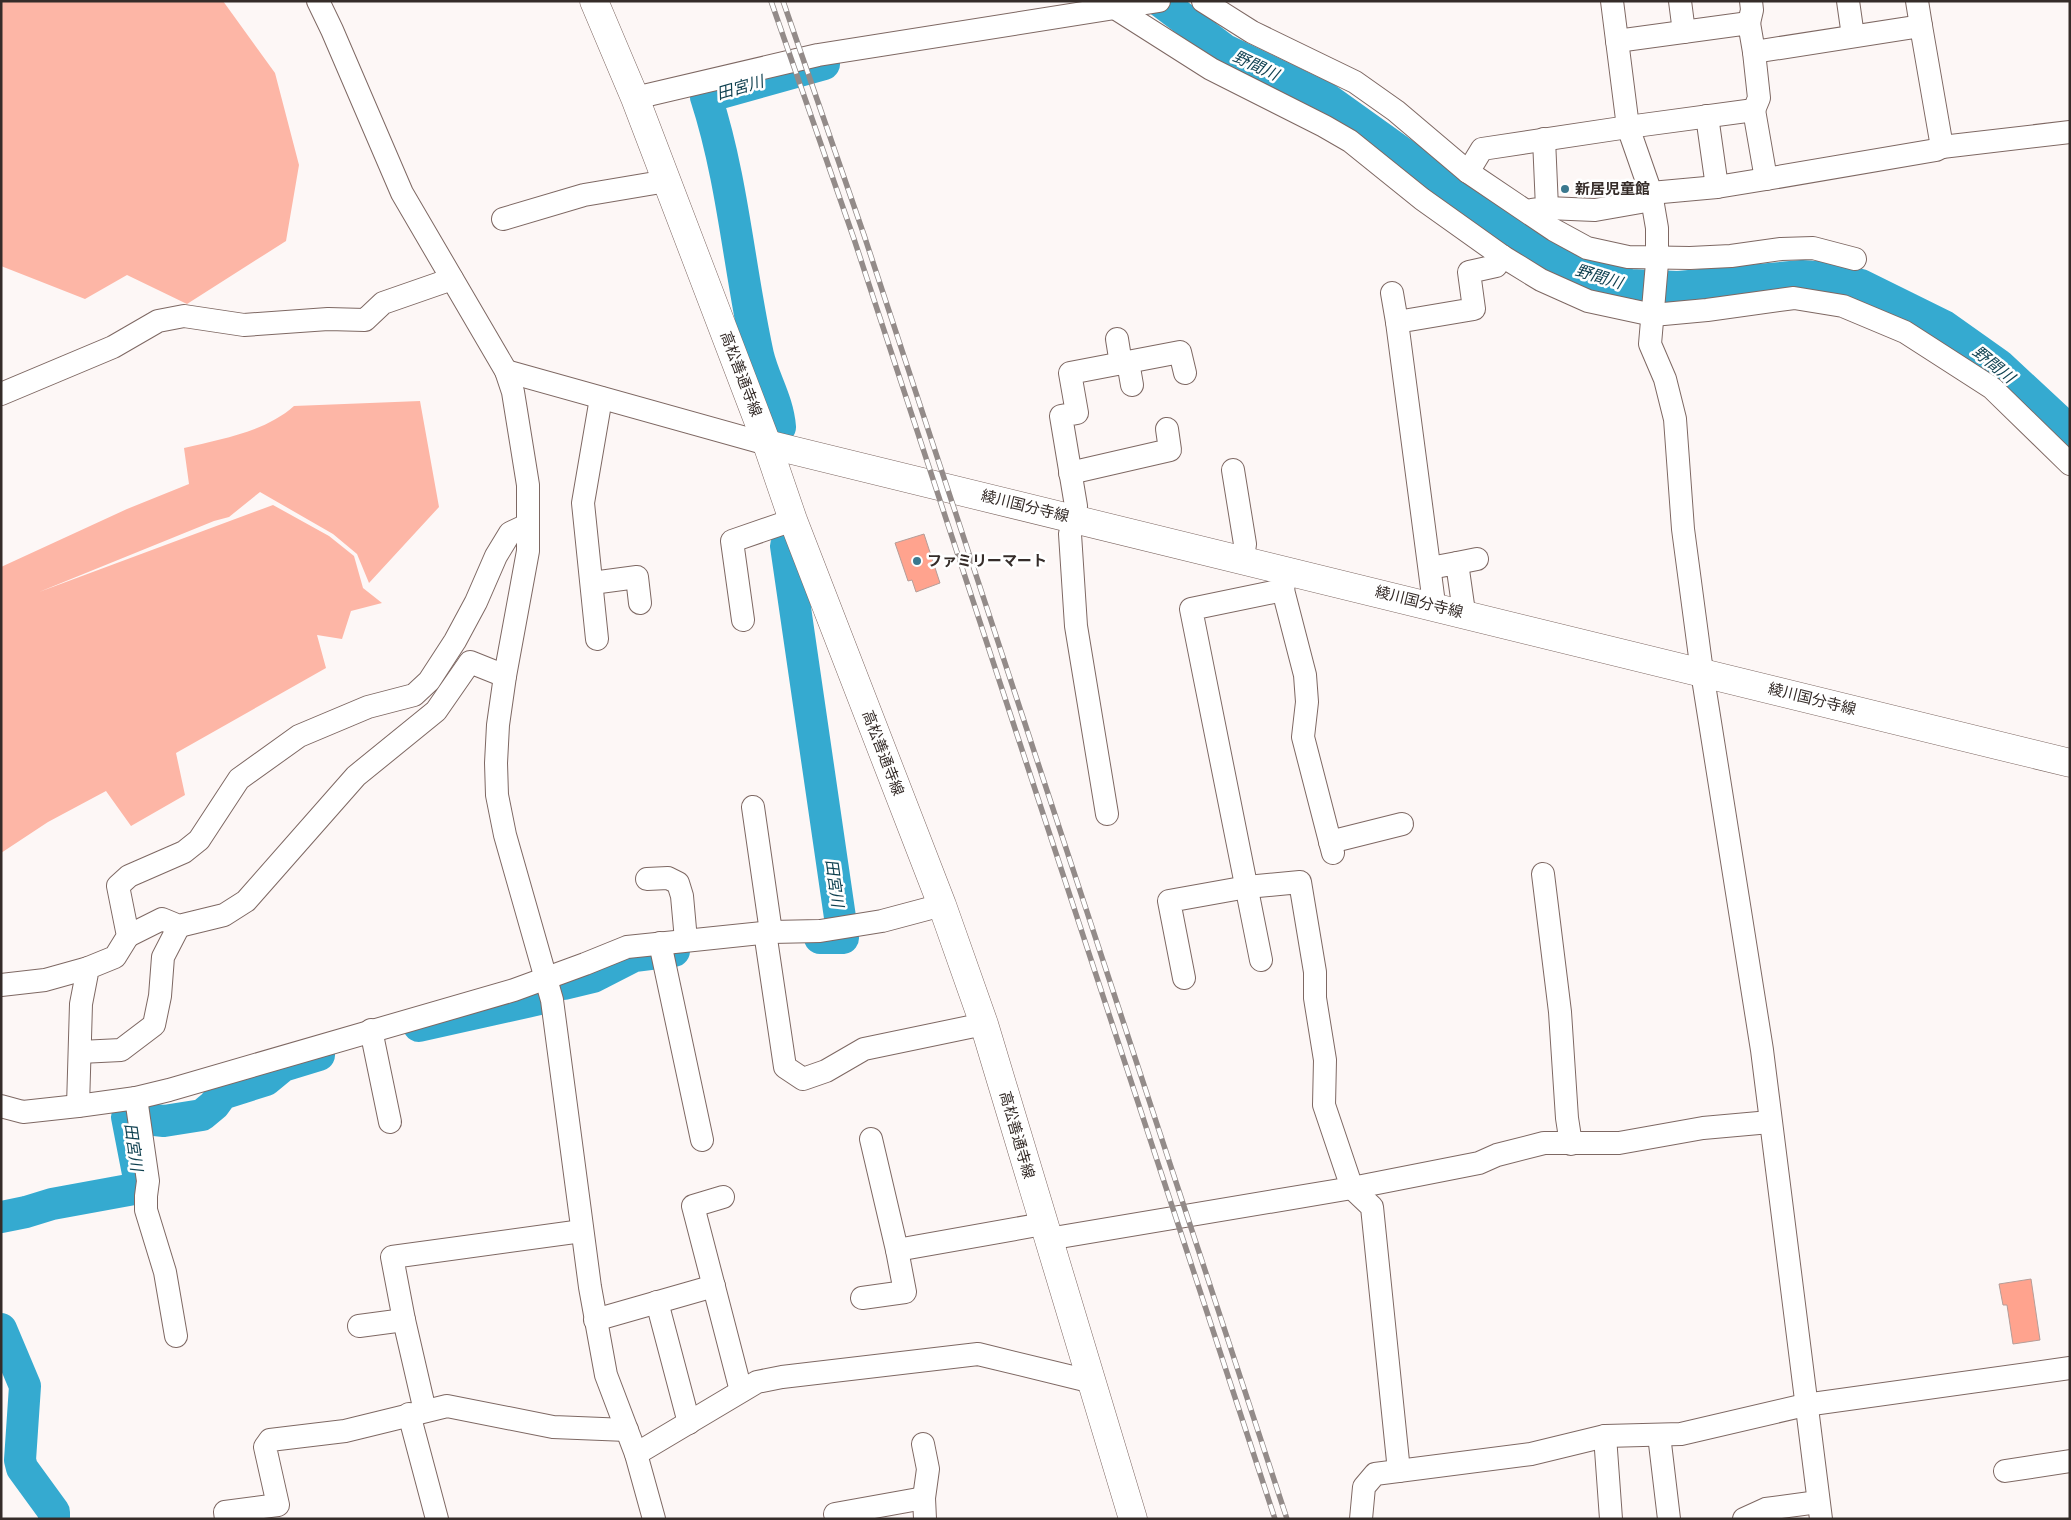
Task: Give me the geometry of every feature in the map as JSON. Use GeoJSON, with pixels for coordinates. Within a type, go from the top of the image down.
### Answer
{"type":"FeatureCollection","features":[{"type":"Feature","properties":{"kind":"main road","name":"高松善通寺線"},"geometry":{"type":"LineString","coordinates":[[594,1],[635,98],[667,181],[767,444],[793,520],[942,905],[984,1024],[1045,1232],[1093,1382],[1133,1519]]}},
{"type":"Feature","properties":{"kind":"main road","name":"綾川国分寺線"},"geometry":{"type":"LineString","coordinates":[[767,444],[1243,559],[1284,580],[1463,613],[2070,763]]}},
{"type":"Feature","properties":{"kind":"street"},"geometry":{"type":"LineString","coordinates":[[318,1],[402,193],[506,371],[513,392],[528,485],[528,550],[505,676],[497,734],[497,795],[505,835],[552,1000],[582,1232],[595,1320],[606,1375],[636,1454],[654,1519]]}},
{"type":"Feature","properties":{"kind":"street"},"geometry":{"type":"LineString","coordinates":[[635,98],[818,55],[1115,5],[1159,1]]}},
{"type":"Feature","properties":{"kind":"street"},"geometry":{"type":"LineString","coordinates":[[1203,1],[1252,32],[1355,82],[1396,111],[1468,172],[1537,209],[1554,230],[1587,248],[1657,260],[1722,257],[1781,249],[1814,248],[1855,259]]}},
{"type":"Feature","properties":{"kind":"street"},"geometry":{"type":"LineString","coordinates":[[1612,1],[1628,127],[1651,197],[1657,228],[1657,260],[1650,344],[1665,379],[1675,419],[1683,529],[1702,672],[1762,1050],[1820,1510],[1766,1509],[1744,1519]]}},
{"type":"Feature","properties":{"kind":"street"},"geometry":{"type":"LineString","coordinates":[[1680,1],[1684,32]]}},
{"type":"Feature","properties":{"kind":"street"},"geometry":{"type":"LineString","coordinates":[[1848,1],[1853,36]]}},
{"type":"Feature","properties":{"kind":"street"},"geometry":{"type":"LineString","coordinates":[[1917,1],[1942,147]]}},
{"type":"Feature","properties":{"kind":"street"},"geometry":{"type":"LineString","coordinates":[[1115,5],[1211,69],[1350,141],[1422,199],[1502,256],[1541,280],[1588,302],[1653,312],[1707,310],[1794,298],[1843,306],[1905,332],[1992,388],[2070,464]]}},
{"type":"Feature","properties":{"kind":"street"},"geometry":{"type":"LineString","coordinates":[[1617,41],[1684,32],[1750,12],[1759,98],[1754,110],[1766,179]]}},
{"type":"Feature","properties":{"kind":"street"},"geometry":{"type":"LineString","coordinates":[[1754,52],[1921,26]]}},
{"type":"Feature","properties":{"kind":"street"},"geometry":{"type":"LineString","coordinates":[[1468,172],[1482,149],[1754,110]]}},
{"type":"Feature","properties":{"kind":"street"},"geometry":{"type":"LineString","coordinates":[[1706,116],[1717,187]]}},
{"type":"Feature","properties":{"kind":"street"},"geometry":{"type":"LineString","coordinates":[[1537,209],[1595,210],[1651,197],[1936,150],[1942,147],[2070,132]]}},
{"type":"Feature","properties":{"kind":"street"},"geometry":{"type":"LineString","coordinates":[[1537,209],[1544,139]]}},
{"type":"Feature","properties":{"kind":"street"},"geometry":{"type":"LineString","coordinates":[[503,219],[584,195],[667,181]]}},
{"type":"Feature","properties":{"kind":"street"},"geometry":{"type":"LineString","coordinates":[[1397,322],[1474,309],[1469,272],[1496,266],[1502,256]]}},
{"type":"Feature","properties":{"kind":"street"},"geometry":{"type":"LineString","coordinates":[[1,394],[113,346],[158,321],[184,316],[244,325],[328,318],[365,320],[383,303],[452,278]]}},
{"type":"Feature","properties":{"kind":"street"},"geometry":{"type":"LineString","coordinates":[[1392,293],[1434,596],[1432,606]]}},
{"type":"Feature","properties":{"kind":"street"},"geometry":{"type":"LineString","coordinates":[[1117,339],[1132,385]]}},
{"type":"Feature","properties":{"kind":"street"},"geometry":{"type":"LineString","coordinates":[[1107,814],[1076,626],[1070,534],[1076,506],[1061,416],[1077,414],[1070,373],[1180,352],[1185,373]]}},
{"type":"Feature","properties":{"kind":"street"},"geometry":{"type":"LineString","coordinates":[[506,371],[767,444]]}},
{"type":"Feature","properties":{"kind":"street"},"geometry":{"type":"LineString","coordinates":[[597,639],[592,583],[573,505],[601,398]]}},
{"type":"Feature","properties":{"kind":"street"},"geometry":{"type":"LineString","coordinates":[[1070,473],[1170,450],[1167,429]]}},
{"type":"Feature","properties":{"kind":"street"},"geometry":{"type":"LineString","coordinates":[[1233,470],[1245,544],[1243,559]]}},
{"type":"Feature","properties":{"kind":"street"},"geometry":{"type":"LineString","coordinates":[[743,620],[732,541],[793,520]]}},
{"type":"Feature","properties":{"kind":"street"},"geometry":{"type":"LineString","coordinates":[[128,936],[118,886],[130,876],[184,852],[199,840],[240,779],[299,736],[368,707],[414,695],[429,681],[455,641],[476,602],[496,556],[510,533],[527,525]]}},
{"type":"Feature","properties":{"kind":"street"},"geometry":{"type":"LineString","coordinates":[[1430,568],[1467,561],[1463,613]]}},
{"type":"Feature","properties":{"kind":"street"},"geometry":{"type":"LineString","coordinates":[[592,583],[637,577],[640,603]]}},
{"type":"Feature","properties":{"kind":"street"},"geometry":{"type":"LineString","coordinates":[[1261,960],[1191,609],[1284,580],[1305,675],[1307,702],[1303,737],[1331,848],[1402,824]]}},
{"type":"Feature","properties":{"kind":"street"},"geometry":{"type":"LineString","coordinates":[[1,985],[45,980],[88,968],[115,957],[128,936],[162,919],[179,926],[224,916],[246,901],[356,776],[436,711],[470,662],[505,676]]}},
{"type":"Feature","properties":{"kind":"street"},"geometry":{"type":"LineString","coordinates":[[753,807],[767,937],[785,1067],[803,1079],[826,1071],[864,1049],[984,1024]]}},
{"type":"Feature","properties":{"kind":"street"},"geometry":{"type":"LineString","coordinates":[[1543,874],[1560,1012],[1567,1118],[1571,1144]]}},
{"type":"Feature","properties":{"kind":"street"},"geometry":{"type":"LineString","coordinates":[[647,879],[668,878],[678,883],[682,896],[686,940]]}},
{"type":"Feature","properties":{"kind":"street"},"geometry":{"type":"LineString","coordinates":[[1184,978],[1169,900],[1300,882],[1315,972],[1315,998],[1325,1060],[1324,1104],[1352,1188],[1372,1207],[1399,1471]]}},
{"type":"Feature","properties":{"kind":"street"},"geometry":{"type":"LineString","coordinates":[[1,1106],[23,1112],[78,1106],[137,1110],[169,1090],[371,1030],[453,1008],[547,978],[627,947],[662,952],[686,940],[767,937],[820,931],[882,921],[942,905]]}},
{"type":"Feature","properties":{"kind":"street"},"geometry":{"type":"LineString","coordinates":[[80,1052],[121,1050],[154,1025],[160,996],[163,957],[179,926]]}},
{"type":"Feature","properties":{"kind":"street"},"geometry":{"type":"LineString","coordinates":[[662,952],[702,1140]]}},
{"type":"Feature","properties":{"kind":"street"},"geometry":{"type":"LineString","coordinates":[[78,1106],[81,1004],[88,968]]}},
{"type":"Feature","properties":{"kind":"street"},"geometry":{"type":"LineString","coordinates":[[371,1030],[390,1122]]}},
{"type":"Feature","properties":{"kind":"street"},"geometry":{"type":"LineString","coordinates":[[137,1110],[148,1181],[146,1210],[165,1272],[176,1336]]}},
{"type":"Feature","properties":{"kind":"street"},"geometry":{"type":"LineString","coordinates":[[897,1250],[1045,1232],[1352,1188],[1479,1163],[1497,1155],[1544,1143],[1619,1143],[1703,1128],[1770,1122]]}},
{"type":"Feature","properties":{"kind":"street"},"geometry":{"type":"LineString","coordinates":[[862,1298],[904,1292],[897,1250],[870,1139]]}},
{"type":"Feature","properties":{"kind":"street"},"geometry":{"type":"LineString","coordinates":[[723,1197],[693,1206],[742,1391]]}},
{"type":"Feature","properties":{"kind":"street"},"geometry":{"type":"LineString","coordinates":[[437,1519],[417,1412],[404,1320],[392,1257],[582,1232]]}},
{"type":"Feature","properties":{"kind":"street"},"geometry":{"type":"LineString","coordinates":[[595,1320],[714,1286]]}},
{"type":"Feature","properties":{"kind":"street"},"geometry":{"type":"LineString","coordinates":[[657,1302],[689,1423]]}},
{"type":"Feature","properties":{"kind":"street"},"geometry":{"type":"LineString","coordinates":[[359,1326],[404,1320]]}},
{"type":"Feature","properties":{"kind":"street"},"geometry":{"type":"LineString","coordinates":[[636,1454],[757,1382],[782,1377],[978,1354],[1093,1382]]}},
{"type":"Feature","properties":{"kind":"street"},"geometry":{"type":"LineString","coordinates":[[1361,1519],[1364,1487],[1375,1474],[1531,1454],[1605,1436],[1681,1434],[1806,1405],[2070,1368]]}},
{"type":"Feature","properties":{"kind":"street"},"geometry":{"type":"LineString","coordinates":[[226,1519],[225,1512],[278,1505],[265,1447],[270,1440],[345,1431],[447,1406],[553,1427],[627,1430]]}},
{"type":"Feature","properties":{"kind":"street"},"geometry":{"type":"LineString","coordinates":[[1659,1434],[1669,1519]]}},
{"type":"Feature","properties":{"kind":"street"},"geometry":{"type":"LineString","coordinates":[[1605,1436],[1611,1519]]}},
{"type":"Feature","properties":{"kind":"street"},"geometry":{"type":"LineString","coordinates":[[835,1514],[925,1508],[928,1469],[923,1444]]}},
{"type":"Feature","properties":{"kind":"street"},"geometry":{"type":"LineString","coordinates":[[2005,1471],[2070,1461]]}},
{"type":"Feature","properties":{"kind":"shaded area"},"geometry":{"type":"Polygon","coordinates":[[[1,1],[223,1],[275,73],[299,165],[286,241],[187,304],[127,275],[85,299],[1,266],[1,1]]]}},
{"type":"Feature","properties":{"kind":"shaded area"},"geometry":{"type":"Polygon","coordinates":[[[420,401],[439,507],[369,583],[357,554],[333,534],[260,492],[229,517],[214,521],[39,592],[273,505],[329,536],[354,556],[363,588],[382,603],[351,611],[342,639],[317,635],[326,668],[176,753],[185,795],[131,826],[106,791],[48,822],[1,853],[1,567],[127,509],[189,484],[184,448],[227,438],[256,428],[270,422],[294,406],[420,401]]]}},
{"type":"Feature","properties":{"kind":"building","name":"ファミリーマート"},"geometry":{"type":"Polygon","coordinates":[[[924,534],[940,583],[916,592],[912,580],[908,581],[895,543],[924,534]]]}},
{"type":"Feature","properties":{"kind":"building"},"geometry":{"type":"Polygon","coordinates":[[[2031,1279],[2040,1340],[2013,1344],[2007,1305],[2003,1305],[1999,1284],[2031,1279]]]}},
{"type":"Feature","properties":{"kind":"waterway","name":"野間川"},"geometry":{"type":"LineString","coordinates":[[1160,1],[1225,50],[1327,99],[1545,255],[1578,271],[1630,285],[1678,287],[1802,276],[1832,278],[1861,285],[1944,326],[1999,365],[2070,431]]}},
{"type":"Feature","properties":{"kind":"waterway","name":"田宮川"},"geometry":{"type":"LineString","coordinates":[[780,427],[777,408],[758,355],[723,160],[706,97],[824,64]]}},
{"type":"Feature","properties":{"kind":"waterway","name":"田宮川"},"geometry":{"type":"LineString","coordinates":[[786,546],[843,938],[820,938]]}},
{"type":"Feature","properties":{"kind":"waterway","name":"田宮川"},"geometry":{"type":"LineString","coordinates":[[564,984],[593,977],[634,956],[674,951]]}},
{"type":"Feature","properties":{"kind":"waterway","name":"田宮川"},"geometry":{"type":"LineString","coordinates":[[419,1026],[540,999]]}},
{"type":"Feature","properties":{"kind":"waterway","name":"田宮川"},"geometry":{"type":"LineString","coordinates":[[1,1217],[52,1204],[134,1189],[140,1184],[127,1117],[164,1121],[202,1115],[214,1105],[222,1094],[266,1080],[283,1066],[319,1055]]}},
{"type":"Feature","properties":{"kind":"waterway","name":"田宮川"},"geometry":{"type":"LineString","coordinates":[[1,1329],[25,1386],[20,1460],[22,1468],[54,1512],[54,1519]]}},
{"type":"Feature","properties":{"kind":"railway"},"geometry":{"type":"LineString","coordinates":[[771,1],[854,239],[1275,1519]]}},
{"type":"Feature","properties":{"kind":"railway"},"geometry":{"type":"LineString","coordinates":[[783,1],[864,235],[1287,1519]]}},
{"type":"Feature","properties":{"kind":"place","name":"新居児童館"},"geometry":{"type":"Point","coordinates":[1565,189]}},
{"type":"Feature","properties":{"kind":"place","name":"ファミリーマート"},"geometry":{"type":"Point","coordinates":[917,561]}}]}
